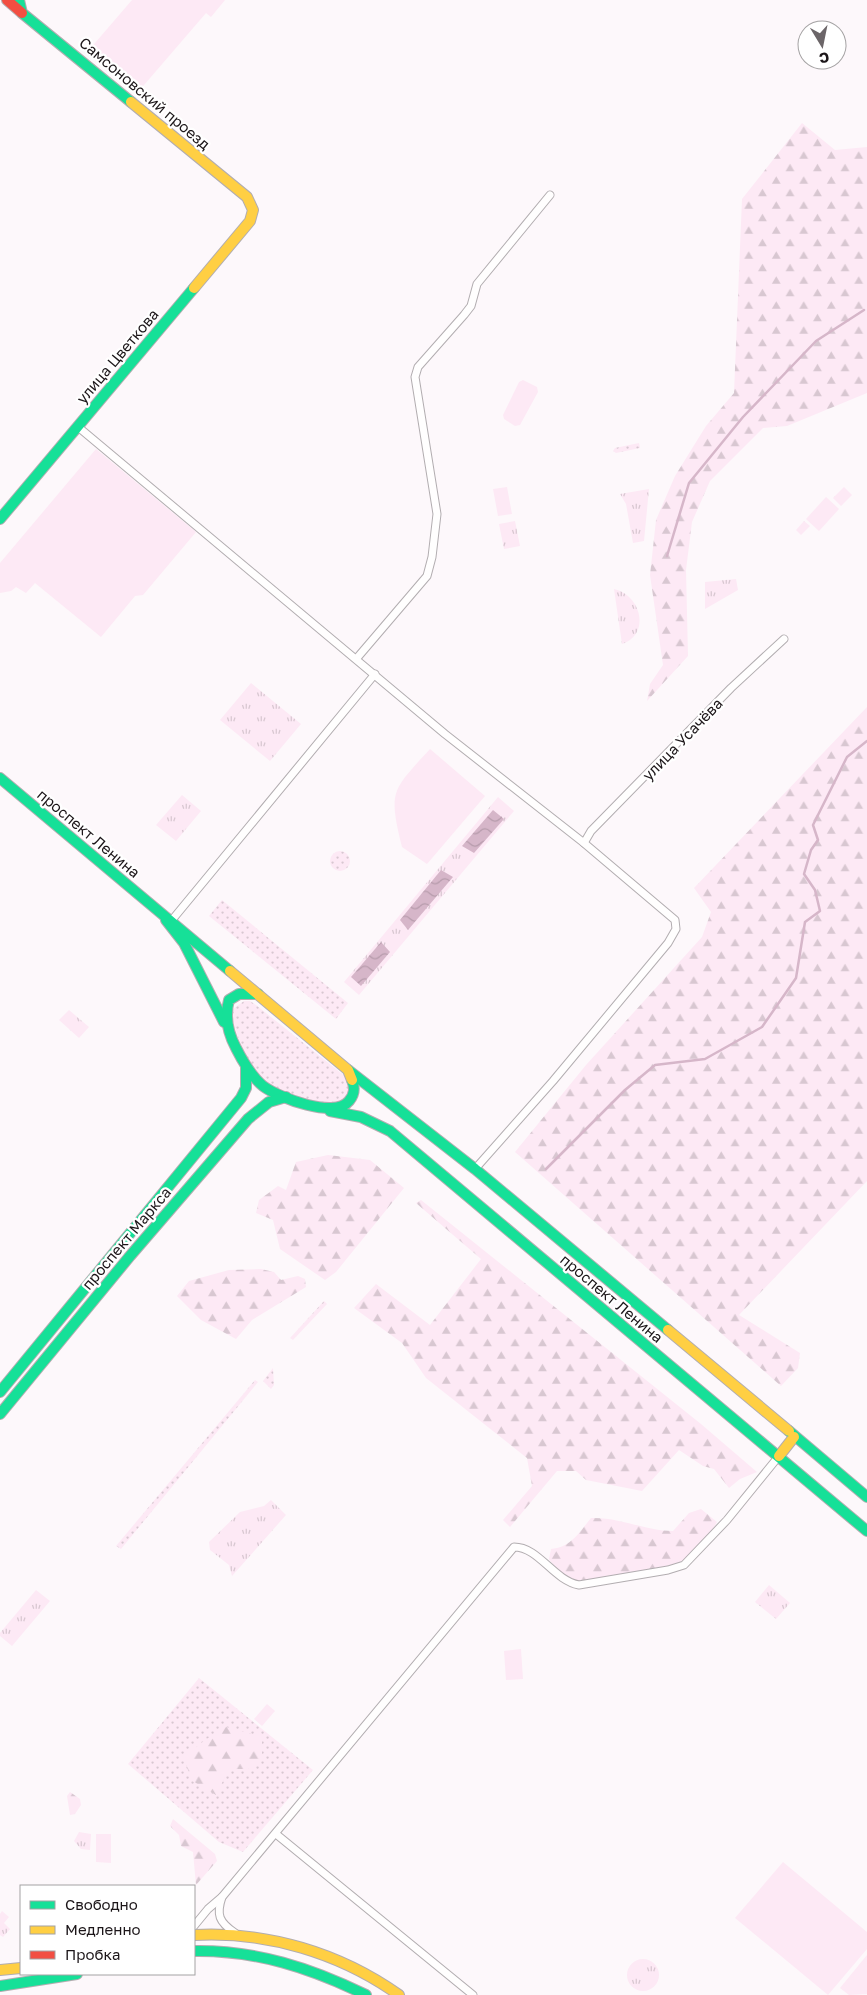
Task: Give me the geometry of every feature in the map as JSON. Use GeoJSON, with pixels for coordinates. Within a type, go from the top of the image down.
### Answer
{"type":"FeatureCollection","features":[{"type":"Feature","properties":{"kind":"main road","name":"Самсоновский проезд"},"geometry":{"type":"LineString","coordinates":[[7,0],[247,197],[253,210]]}},
{"type":"Feature","properties":{"kind":"main road"},"geometry":{"type":"LineString","coordinates":[[19,0],[22,12]]}},
{"type":"Feature","properties":{"kind":"main road","name":"улица Цветкова"},"geometry":{"type":"LineString","coordinates":[[0,519],[250,221],[253,210]]}},
{"type":"Feature","properties":{"kind":"main road","name":"проспект Ленина"},"geometry":{"type":"LineString","coordinates":[[0,778],[172,920],[348,1070],[475,1169],[867,1497]]}},
{"type":"Feature","properties":{"kind":"main road","name":"проспект Ленина"},"geometry":{"type":"LineString","coordinates":[[159,911],[184,943],[246,1066],[265,1088],[326,1110],[351,1113],[370,1120],[390,1131],[867,1531]]}},
{"type":"Feature","properties":{"kind":"main road"},"geometry":{"type":"LineString","coordinates":[[226,1027],[225,1014],[229,1001],[246,992],[258,994]]}},
{"type":"Feature","properties":{"kind":"main road","name":"проспект Маркса"},"geometry":{"type":"LineString","coordinates":[[0,1392],[234,1106],[246,1088],[246,1066]]}},
{"type":"Feature","properties":{"kind":"main road"},"geometry":{"type":"LineString","coordinates":[[326,1110],[342,1107],[351,1098],[355,1087],[348,1070]]}},
{"type":"Feature","properties":{"kind":"main road","name":"проспект Маркса"},"geometry":{"type":"LineString","coordinates":[[0,1414],[130,1256],[248,1119],[269,1102],[287,1097]]}},
{"type":"Feature","properties":{"kind":"main road"},"geometry":{"type":"LineString","coordinates":[[234,1106],[248,1119]]}},
{"type":"Feature","properties":{"kind":"main road"},"geometry":{"type":"LineString","coordinates":[[779,1456],[794,1437]]}},
{"type":"Feature","properties":{"kind":"main road"},"geometry":{"type":"LineString","coordinates":[[195,1935],[214,1932],[253,1935],[295,1946],[355,1968],[399,1995]]}},
{"type":"Feature","properties":{"kind":"main road"},"geometry":{"type":"LineString","coordinates":[[195,1951],[218,1949],[250,1953],[288,1962],[366,1995]]}},
{"type":"Feature","properties":{"kind":"main road"},"geometry":{"type":"LineString","coordinates":[[0,1970],[20,1968]]}},
{"type":"Feature","properties":{"kind":"main road"},"geometry":{"type":"LineString","coordinates":[[347,1986],[355,1968]]}},
{"type":"Feature","properties":{"kind":"main road"},"geometry":{"type":"LineString","coordinates":[[0,1986],[26,1979],[67,1975]]}},
{"type":"Feature","properties":{"kind":"street"},"geometry":{"type":"LineString","coordinates":[[357,658],[427,576],[432,557],[437,514],[415,377],[418,368],[471,306],[477,284],[550,194]]}},
{"type":"Feature","properties":{"kind":"street"},"geometry":{"type":"LineString","coordinates":[[77,426],[357,658],[445,734],[584,842],[675,920],[676,929],[668,943],[641,978],[475,1169]]}},
{"type":"Feature","properties":{"kind":"street","name":"улица Усачёва"},"geometry":{"type":"LineString","coordinates":[[584,842],[592,831],[731,688],[784,639]]}},
{"type":"Feature","properties":{"kind":"street"},"geometry":{"type":"LineString","coordinates":[[172,920],[375,674]]}},
{"type":"Feature","properties":{"kind":"street"},"geometry":{"type":"LineString","coordinates":[[195,1925],[208,1909],[222,1897],[276,1834],[514,1547],[525,1547],[569,1583],[580,1584],[668,1570],[684,1565],[714,1534],[779,1456]]}},
{"type":"Feature","properties":{"kind":"street"},"geometry":{"type":"LineString","coordinates":[[276,1834],[473,1995]]}},
{"type":"Feature","properties":{"kind":"street"},"geometry":{"type":"LineString","coordinates":[[222,1897],[218,1911],[219,1919],[224,1926],[234,1933]]}},
{"type":"Feature","properties":{"kind":"green space"},"geometry":{"type":"Polygon","coordinates":[[[132,0],[225,0],[211,17],[206,13],[138,92],[89,50],[132,0]]]}},
{"type":"Feature","properties":{"kind":"green space"},"geometry":{"type":"Polygon","coordinates":[[[802,123],[835,150],[867,147],[867,393],[787,426],[763,428],[710,481],[692,522],[686,570],[688,656],[647,701],[650,684],[663,665],[650,575],[656,520],[675,476],[706,426],[734,393],[742,199],[802,123]]]}},
{"type":"Feature","properties":{"kind":"green space"},"geometry":{"type":"Polygon","coordinates":[[[523,380],[537,387],[538,392],[520,425],[515,426],[504,419],[503,415],[519,382],[523,380]]]}},
{"type":"Feature","properties":{"kind":"green space"},"geometry":{"type":"Polygon","coordinates":[[[639,443],[640,448],[616,453],[613,451],[615,448],[639,443]]]}},
{"type":"Feature","properties":{"kind":"green space"},"geometry":{"type":"Polygon","coordinates":[[[96,449],[196,532],[143,595],[135,596],[101,637],[35,583],[26,593],[16,587],[11,591],[0,593],[0,563],[96,449]]]}},
{"type":"Feature","properties":{"kind":"green space"},"geometry":{"type":"Polygon","coordinates":[[[507,487],[512,514],[498,516],[493,489],[507,487]]]}},
{"type":"Feature","properties":{"kind":"green space"},"geometry":{"type":"Polygon","coordinates":[[[844,487],[852,495],[841,506],[833,498],[844,487]]]}},
{"type":"Feature","properties":{"kind":"green space"},"geometry":{"type":"Polygon","coordinates":[[[649,489],[644,541],[633,543],[626,504],[620,494],[649,489]]]}},
{"type":"Feature","properties":{"kind":"green space"},"geometry":{"type":"Polygon","coordinates":[[[826,497],[839,509],[819,531],[806,519],[826,497]]]}},
{"type":"Feature","properties":{"kind":"green space"},"geometry":{"type":"Polygon","coordinates":[[[515,521],[520,546],[504,549],[499,524],[515,521]]]}},
{"type":"Feature","properties":{"kind":"green space"},"geometry":{"type":"Polygon","coordinates":[[[804,521],[810,526],[801,535],[796,530],[804,521]]]}},
{"type":"Feature","properties":{"kind":"green space"},"geometry":{"type":"Polygon","coordinates":[[[736,579],[738,590],[705,609],[705,582],[736,579]]]}},
{"type":"Feature","properties":{"kind":"green space"},"geometry":{"type":"Polygon","coordinates":[[[614,589],[631,599],[639,615],[637,632],[631,639],[622,644],[614,589]]]}},
{"type":"Feature","properties":{"kind":"green space"},"geometry":{"type":"Polygon","coordinates":[[[251,683],[301,724],[270,761],[220,720],[251,683]]]}},
{"type":"Feature","properties":{"kind":"green space"},"geometry":{"type":"Polygon","coordinates":[[[867,707],[867,1181],[739,1315],[800,1353],[798,1368],[781,1386],[515,1152],[586,1065],[702,937],[711,912],[694,888],[867,707]]]}},
{"type":"Feature","properties":{"kind":"green space"},"geometry":{"type":"Polygon","coordinates":[[[430,749],[485,796],[427,864],[402,847],[395,814],[395,802],[396,792],[401,783],[430,749]]]}},
{"type":"Feature","properties":{"kind":"green space"},"geometry":{"type":"Polygon","coordinates":[[[182,795],[201,811],[176,841],[156,825],[182,795]]]}},
{"type":"Feature","properties":{"kind":"green space"},"geometry":{"type":"Polygon","coordinates":[[[498,797],[514,811],[359,995],[344,982],[498,797]]]}},
{"type":"Feature","properties":{"kind":"green space"},"geometry":{"type":"Polygon","coordinates":[[[336,851],[344,851],[350,857],[350,865],[344,871],[336,871],[330,865],[330,857],[336,851]]]}},
{"type":"Feature","properties":{"kind":"green space"},"geometry":{"type":"Polygon","coordinates":[[[222,900],[348,1003],[336,1019],[209,916],[222,900]]]}},
{"type":"Feature","properties":{"kind":"green space"},"geometry":{"type":"Polygon","coordinates":[[[244,1001],[250,1001],[256,1005],[346,1077],[349,1089],[344,1101],[328,1102],[304,1099],[273,1089],[261,1079],[243,1049],[233,1017],[233,1009],[244,1001]]]}},
{"type":"Feature","properties":{"kind":"green space"},"geometry":{"type":"Polygon","coordinates":[[[69,1010],[89,1027],[79,1038],[59,1020],[69,1010]]]}},
{"type":"Feature","properties":{"kind":"green space"},"geometry":{"type":"Polygon","coordinates":[[[328,1155],[370,1160],[404,1188],[336,1272],[325,1280],[280,1249],[273,1220],[256,1213],[259,1200],[278,1186],[286,1190],[296,1162],[328,1155]]]}},
{"type":"Feature","properties":{"kind":"green space"},"geometry":{"type":"Polygon","coordinates":[[[421,1200],[701,1424],[757,1472],[740,1479],[729,1488],[714,1469],[703,1466],[679,1450],[642,1491],[586,1480],[576,1471],[557,1471],[510,1527],[503,1520],[532,1486],[527,1458],[426,1378],[402,1343],[354,1308],[376,1284],[430,1325],[481,1259],[416,1203],[421,1200]]]}},
{"type":"Feature","properties":{"kind":"green space"},"geometry":{"type":"Polygon","coordinates":[[[261,1269],[274,1272],[281,1280],[298,1276],[305,1279],[306,1287],[252,1320],[236,1339],[201,1320],[177,1296],[189,1281],[229,1270],[261,1269]]]}},
{"type":"Feature","properties":{"kind":"green space"},"geometry":{"type":"Polygon","coordinates":[[[324,1301],[327,1304],[293,1340],[290,1338],[324,1301]]]}},
{"type":"Feature","properties":{"kind":"green space"},"geometry":{"type":"Polygon","coordinates":[[[273,1368],[274,1385],[271,1389],[263,1381],[273,1368]]]}},
{"type":"Feature","properties":{"kind":"green space"},"geometry":{"type":"Polygon","coordinates":[[[255,1380],[258,1382],[121,1549],[116,1546],[255,1380]]]}},
{"type":"Feature","properties":{"kind":"green space"},"geometry":{"type":"Polygon","coordinates":[[[271,1500],[286,1515],[232,1576],[229,1565],[210,1550],[209,1542],[240,1512],[264,1506],[271,1500]]]}},
{"type":"Feature","properties":{"kind":"green space"},"geometry":{"type":"Polygon","coordinates":[[[701,1509],[717,1522],[708,1537],[696,1551],[680,1562],[633,1574],[575,1581],[564,1575],[549,1559],[551,1549],[558,1548],[569,1542],[591,1518],[602,1518],[653,1529],[673,1531],[689,1513],[701,1509]]]}},
{"type":"Feature","properties":{"kind":"green space"},"geometry":{"type":"Polygon","coordinates":[[[769,1585],[790,1603],[776,1619],[755,1602],[769,1585]]]}},
{"type":"Feature","properties":{"kind":"green space"},"geometry":{"type":"Polygon","coordinates":[[[36,1590],[50,1601],[12,1646],[0,1636],[0,1633],[36,1590]]]}},
{"type":"Feature","properties":{"kind":"green space"},"geometry":{"type":"Polygon","coordinates":[[[521,1649],[523,1679],[506,1680],[504,1651],[521,1649]]]}},
{"type":"Feature","properties":{"kind":"green space"},"geometry":{"type":"Polygon","coordinates":[[[199,1678],[313,1770],[243,1852],[219,1842],[128,1764],[199,1678]]]}},
{"type":"Feature","properties":{"kind":"green space"},"geometry":{"type":"Polygon","coordinates":[[[267,1704],[275,1711],[262,1726],[254,1719],[267,1704]]]}},
{"type":"Feature","properties":{"kind":"green space"},"geometry":{"type":"Polygon","coordinates":[[[226,1727],[262,1737],[262,1760],[248,1769],[229,1769],[216,1795],[191,1780],[184,1757],[205,1740],[226,1727]]]}},
{"type":"Feature","properties":{"kind":"green space"},"geometry":{"type":"Polygon","coordinates":[[[70,1792],[80,1799],[81,1805],[75,1814],[70,1815],[67,1796],[70,1792]]]}},
{"type":"Feature","properties":{"kind":"green space"},"geometry":{"type":"Polygon","coordinates":[[[173,1819],[215,1854],[217,1861],[196,1885],[193,1852],[181,1846],[179,1835],[170,1826],[173,1819]]]}},
{"type":"Feature","properties":{"kind":"green space"},"geometry":{"type":"Polygon","coordinates":[[[79,1832],[91,1834],[90,1850],[81,1849],[74,1841],[79,1832]]]}},
{"type":"Feature","properties":{"kind":"green space"},"geometry":{"type":"Polygon","coordinates":[[[96,1834],[111,1834],[111,1863],[96,1862],[96,1834]]]}},
{"type":"Feature","properties":{"kind":"green space"},"geometry":{"type":"Polygon","coordinates":[[[783,1862],[867,1932],[867,1949],[828,1995],[735,1918],[783,1862]]]}},
{"type":"Feature","properties":{"kind":"green space"},"geometry":{"type":"Polygon","coordinates":[[[2,1911],[9,1917],[4,1923],[10,1929],[3,1937],[0,1935],[0,1914],[2,1911]]]}},
{"type":"Feature","properties":{"kind":"green space"},"geometry":{"type":"Polygon","coordinates":[[[867,1955],[867,1994],[849,1995],[840,1988],[867,1955]]]}},
{"type":"Feature","properties":{"kind":"green space"},"geometry":{"type":"Polygon","coordinates":[[[643,1959],[654,1964],[659,1975],[654,1986],[643,1991],[632,1986],[627,1975],[632,1964],[643,1959]]]}},
{"type":"Feature","properties":{"kind":"water"},"geometry":{"type":"Polygon","coordinates":[[[493,810],[504,819],[474,853],[462,846],[493,810]]]}},
{"type":"Feature","properties":{"kind":"water"},"geometry":{"type":"Polygon","coordinates":[[[441,870],[453,877],[408,930],[400,920],[441,870]]]}},
{"type":"Feature","properties":{"kind":"water"},"geometry":{"type":"Polygon","coordinates":[[[381,942],[390,952],[361,986],[351,977],[381,942]]]}},
{"type":"Feature","properties":{"kind":"waterway"},"geometry":{"type":"LineString","coordinates":[[667,556],[689,483],[743,417],[816,341],[864,310]]}},
{"type":"Feature","properties":{"kind":"waterway"},"geometry":{"type":"LineString","coordinates":[[546,1169],[625,1090],[655,1065],[705,1059],[762,1027],[796,978],[805,922],[820,911],[815,890],[804,874],[811,850],[818,840],[813,825],[847,757],[867,741]]}},
{"type":"Feature","properties":{"kind":"traffic: fast"},"geometry":{"type":"LineString","coordinates":[[19,0],[22,13],[131,102]]}},
{"type":"Feature","properties":{"kind":"traffic: fast"},"geometry":{"type":"LineString","coordinates":[[0,519],[194,288]]}},
{"type":"Feature","properties":{"kind":"traffic: fast"},"geometry":{"type":"LineString","coordinates":[[0,778],[230,971]]}},
{"type":"Feature","properties":{"kind":"traffic: fast"},"geometry":{"type":"LineString","coordinates":[[166,920],[184,943],[224,1022]]}},
{"type":"Feature","properties":{"kind":"traffic: fast"},"geometry":{"type":"LineString","coordinates":[[258,994],[239,994],[229,1000],[227,1013],[229,1031],[233,1042],[241,1058],[263,1086],[294,1101],[307,1105],[332,1108],[342,1106],[349,1101],[354,1091],[352,1080]]}},
{"type":"Feature","properties":{"kind":"traffic: fast"},"geometry":{"type":"LineString","coordinates":[[0,1392],[241,1098],[246,1088],[246,1067]]}},
{"type":"Feature","properties":{"kind":"traffic: fast"},"geometry":{"type":"LineString","coordinates":[[348,1070],[475,1169],[668,1330]]}},
{"type":"Feature","properties":{"kind":"traffic: fast"},"geometry":{"type":"LineString","coordinates":[[0,1414],[130,1256],[248,1119],[269,1102],[286,1097]]}},
{"type":"Feature","properties":{"kind":"traffic: fast"},"geometry":{"type":"LineString","coordinates":[[330,1111],[361,1117],[390,1131],[867,1531]]}},
{"type":"Feature","properties":{"kind":"traffic: fast"},"geometry":{"type":"LineString","coordinates":[[789,1431],[867,1497]]}},
{"type":"Feature","properties":{"kind":"traffic: fast"},"geometry":{"type":"LineString","coordinates":[[195,1951],[217,1951],[283,1962],[325,1977],[366,1995]]}},
{"type":"Feature","properties":{"kind":"traffic: fast"},"geometry":{"type":"LineString","coordinates":[[0,1986],[71,1975]]}},
{"type":"Feature","properties":{"kind":"traffic: slow"},"geometry":{"type":"LineString","coordinates":[[131,102],[247,197],[253,210],[250,221],[194,288]]}},
{"type":"Feature","properties":{"kind":"traffic: slow"},"geometry":{"type":"LineString","coordinates":[[230,971],[348,1070],[352,1080]]}},
{"type":"Feature","properties":{"kind":"traffic: slow"},"geometry":{"type":"LineString","coordinates":[[668,1330],[789,1431]]}},
{"type":"Feature","properties":{"kind":"traffic: slow"},"geometry":{"type":"LineString","coordinates":[[779,1456],[794,1437]]}},
{"type":"Feature","properties":{"kind":"traffic: slow"},"geometry":{"type":"LineString","coordinates":[[195,1935],[249,1937],[302,1948],[352,1967],[399,1995]]}},
{"type":"Feature","properties":{"kind":"traffic: slow"},"geometry":{"type":"LineString","coordinates":[[0,1970],[20,1968]]}},
{"type":"Feature","properties":{"kind":"traffic: jam"},"geometry":{"type":"LineString","coordinates":[[7,0],[22,13]]}}]}
